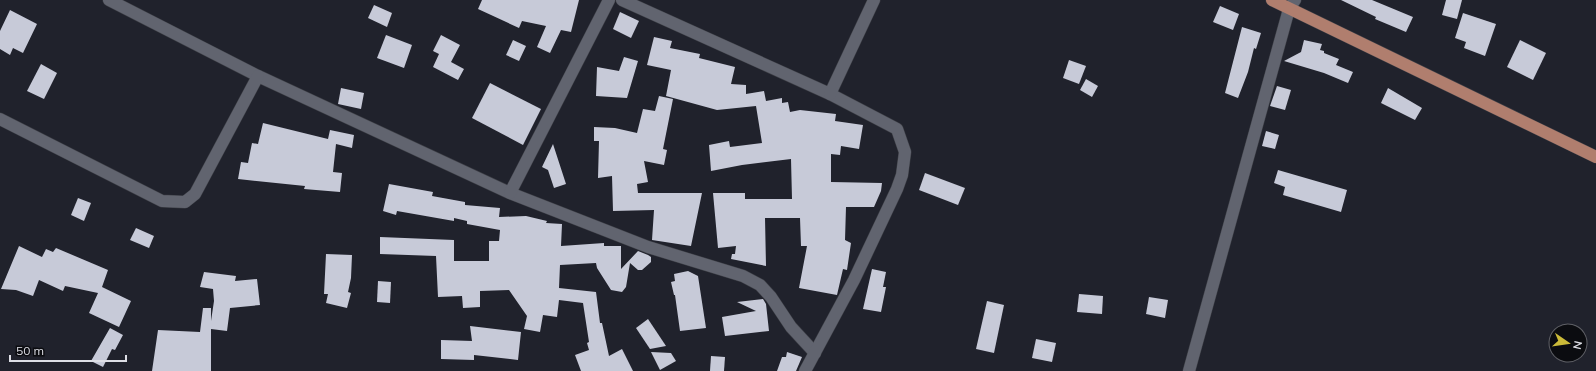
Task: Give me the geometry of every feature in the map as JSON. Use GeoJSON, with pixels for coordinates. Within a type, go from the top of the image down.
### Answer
{"type":"FeatureCollection","features":[{"type":"Feature","properties":{"kind":"main road"},"geometry":{"type":"LineString","coordinates":[[1272,0],[1292,4],[1596,157]]}},
{"type":"Feature","properties":{"kind":"street"},"geometry":{"type":"LineString","coordinates":[[109,0],[258,76],[510,193],[648,247],[743,276],[760,284],[771,297],[791,327],[815,353]]}},
{"type":"Feature","properties":{"kind":"street"},"geometry":{"type":"LineString","coordinates":[[510,193],[609,0]]}},
{"type":"Feature","properties":{"kind":"street"},"geometry":{"type":"LineString","coordinates":[[622,0],[830,94],[897,129],[905,152],[902,175],[898,189],[854,280],[805,371]]}},
{"type":"Feature","properties":{"kind":"street"},"geometry":{"type":"LineString","coordinates":[[830,94],[874,0]]}},
{"type":"Feature","properties":{"kind":"street"},"geometry":{"type":"LineString","coordinates":[[1189,371],[1292,4]]}},
{"type":"Feature","properties":{"kind":"street"},"geometry":{"type":"LineString","coordinates":[[0,119],[162,201],[185,202],[195,194],[258,76]]}},
{"type":"Feature","properties":{"kind":"building"},"geometry":{"type":"Polygon","coordinates":[[[482,0],[579,0],[571,32],[561,30],[550,53],[537,47],[546,26],[522,21],[519,28],[478,9],[482,0]]]}},
{"type":"Feature","properties":{"kind":"building"},"geometry":{"type":"Polygon","coordinates":[[[1341,0],[1372,0],[1413,17],[1406,32],[1375,19],[1376,17],[1341,0]]]}},
{"type":"Feature","properties":{"kind":"building"},"geometry":{"type":"Polygon","coordinates":[[[1446,0],[1462,0],[1457,19],[1442,15],[1446,0]]]}},
{"type":"Feature","properties":{"kind":"building"},"geometry":{"type":"Polygon","coordinates":[[[374,5],[392,13],[387,27],[368,18],[374,5]]]}},
{"type":"Feature","properties":{"kind":"building"},"geometry":{"type":"Polygon","coordinates":[[[1220,6],[1239,14],[1233,30],[1213,22],[1220,6]]]}},
{"type":"Feature","properties":{"kind":"building"},"geometry":{"type":"Polygon","coordinates":[[[10,10],[37,24],[23,53],[13,48],[10,55],[0,49],[0,31],[10,10]]]}},
{"type":"Feature","properties":{"kind":"building"},"geometry":{"type":"Polygon","coordinates":[[[620,12],[639,21],[631,38],[613,29],[620,12]]]}},
{"type":"Feature","properties":{"kind":"building"},"geometry":{"type":"Polygon","coordinates":[[[1463,13],[1496,24],[1485,56],[1464,48],[1466,42],[1455,38],[1463,13]]]}},
{"type":"Feature","properties":{"kind":"building"},"geometry":{"type":"Polygon","coordinates":[[[1242,27],[1261,33],[1256,49],[1254,48],[1248,72],[1238,98],[1225,93],[1242,27]]]}},
{"type":"Feature","properties":{"kind":"building"},"geometry":{"type":"Polygon","coordinates":[[[386,35],[412,45],[404,68],[377,58],[386,35]]]}},
{"type":"Feature","properties":{"kind":"building"},"geometry":{"type":"Polygon","coordinates":[[[441,35],[460,45],[451,62],[464,69],[458,80],[433,67],[439,54],[433,51],[441,35]]]}},
{"type":"Feature","properties":{"kind":"building"},"geometry":{"type":"Polygon","coordinates":[[[654,37],[672,41],[670,48],[700,54],[699,58],[735,67],[731,84],[746,85],[746,94],[764,91],[766,101],[782,98],[782,103],[788,102],[790,112],[800,110],[836,114],[835,121],[863,125],[859,149],[841,146],[840,155],[831,154],[831,182],[882,183],[881,191],[874,207],[846,207],[845,240],[851,243],[847,270],[843,269],[837,295],[799,288],[807,246],[801,246],[800,218],[765,218],[766,266],[731,259],[732,254],[735,254],[736,246],[718,248],[713,193],[745,193],[745,199],[792,199],[791,159],[742,165],[711,171],[709,145],[729,141],[730,147],[762,143],[756,106],[717,110],[666,96],[671,70],[647,65],[654,37]]]}},
{"type":"Feature","properties":{"kind":"building"},"geometry":{"type":"Polygon","coordinates":[[[513,40],[526,46],[519,61],[506,55],[513,40]]]}},
{"type":"Feature","properties":{"kind":"building"},"geometry":{"type":"Polygon","coordinates":[[[1304,40],[1322,44],[1320,50],[1339,59],[1336,65],[1353,72],[1348,83],[1324,73],[1284,61],[1301,52],[1304,40]]]}},
{"type":"Feature","properties":{"kind":"building"},"geometry":{"type":"Polygon","coordinates":[[[1520,40],[1546,53],[1533,80],[1507,67],[1520,40]]]}},
{"type":"Feature","properties":{"kind":"building"},"geometry":{"type":"Polygon","coordinates":[[[624,57],[638,61],[627,98],[596,96],[597,67],[619,71],[624,57]]]}},
{"type":"Feature","properties":{"kind":"building"},"geometry":{"type":"Polygon","coordinates":[[[1069,60],[1086,66],[1079,84],[1063,78],[1069,60]]]}},
{"type":"Feature","properties":{"kind":"building"},"geometry":{"type":"Polygon","coordinates":[[[41,64],[57,73],[44,99],[27,91],[41,64]]]}},
{"type":"Feature","properties":{"kind":"building"},"geometry":{"type":"Polygon","coordinates":[[[1086,79],[1098,86],[1092,97],[1080,90],[1086,79]]]}},
{"type":"Feature","properties":{"kind":"building"},"geometry":{"type":"Polygon","coordinates":[[[490,83],[541,109],[523,145],[472,118],[490,83]]]}},
{"type":"Feature","properties":{"kind":"building"},"geometry":{"type":"Polygon","coordinates":[[[1277,86],[1291,90],[1285,110],[1270,106],[1277,86]]]}},
{"type":"Feature","properties":{"kind":"building"},"geometry":{"type":"Polygon","coordinates":[[[341,88],[364,93],[361,109],[338,104],[341,88]]]}},
{"type":"Feature","properties":{"kind":"building"},"geometry":{"type":"Polygon","coordinates":[[[1388,88],[1422,108],[1415,120],[1381,103],[1388,88]]]}},
{"type":"Feature","properties":{"kind":"building"},"geometry":{"type":"Polygon","coordinates":[[[659,96],[673,99],[663,149],[667,150],[664,165],[644,161],[648,182],[637,184],[638,193],[702,193],[691,246],[652,240],[654,210],[613,211],[612,176],[598,178],[599,141],[594,141],[594,127],[615,128],[637,133],[643,109],[655,111],[659,96]]]}},
{"type":"Feature","properties":{"kind":"building"},"geometry":{"type":"Polygon","coordinates":[[[263,123],[328,139],[330,130],[354,135],[352,148],[336,144],[333,172],[342,173],[340,192],[304,189],[305,186],[238,179],[241,162],[248,163],[252,143],[258,144],[263,123]]]}},
{"type":"Feature","properties":{"kind":"building"},"geometry":{"type":"Polygon","coordinates":[[[1266,131],[1279,135],[1275,149],[1262,146],[1266,131]]]}},
{"type":"Feature","properties":{"kind":"building"},"geometry":{"type":"Polygon","coordinates":[[[553,144],[566,184],[554,188],[548,170],[542,167],[553,144]]]}},
{"type":"Feature","properties":{"kind":"building"},"geometry":{"type":"Polygon","coordinates":[[[1278,170],[1347,190],[1341,212],[1283,195],[1285,187],[1274,183],[1278,170]]]}},
{"type":"Feature","properties":{"kind":"building"},"geometry":{"type":"Polygon","coordinates":[[[925,173],[965,188],[958,205],[919,190],[925,173]]]}},
{"type":"Feature","properties":{"kind":"building"},"geometry":{"type":"Polygon","coordinates":[[[389,184],[433,192],[432,196],[465,202],[465,205],[500,208],[499,217],[526,216],[547,221],[546,223],[562,224],[561,246],[604,243],[604,246],[621,246],[621,269],[638,251],[651,257],[651,262],[642,270],[638,270],[630,263],[626,287],[622,292],[611,290],[597,268],[596,263],[560,265],[559,288],[596,292],[600,323],[602,323],[609,356],[622,349],[633,371],[581,371],[575,355],[589,350],[583,303],[559,300],[557,317],[543,315],[540,332],[524,329],[527,316],[509,290],[480,291],[480,307],[463,308],[462,296],[438,297],[436,256],[380,254],[380,237],[454,240],[454,261],[489,261],[489,241],[499,241],[500,230],[467,224],[467,221],[454,218],[454,221],[397,211],[396,215],[383,211],[389,184]]]}},
{"type":"Feature","properties":{"kind":"building"},"geometry":{"type":"Polygon","coordinates":[[[78,198],[91,203],[84,221],[71,215],[78,198]]]}},
{"type":"Feature","properties":{"kind":"building"},"geometry":{"type":"Polygon","coordinates":[[[136,228],[154,236],[149,248],[130,240],[136,228]]]}},
{"type":"Feature","properties":{"kind":"building"},"geometry":{"type":"Polygon","coordinates":[[[19,246],[42,257],[46,249],[53,252],[56,248],[108,270],[102,287],[131,301],[119,327],[89,313],[98,293],[65,286],[63,291],[39,280],[33,296],[16,290],[1,289],[19,246]]]}},
{"type":"Feature","properties":{"kind":"building"},"geometry":{"type":"Polygon","coordinates":[[[326,254],[352,255],[351,278],[348,292],[351,293],[347,308],[326,303],[328,294],[324,294],[326,254]]]}},
{"type":"Feature","properties":{"kind":"building"},"geometry":{"type":"Polygon","coordinates":[[[872,269],[886,272],[883,287],[886,287],[881,312],[863,309],[872,269]]]}},
{"type":"Feature","properties":{"kind":"building"},"geometry":{"type":"Polygon","coordinates":[[[688,271],[698,276],[706,328],[680,331],[675,295],[671,282],[675,281],[674,274],[688,271]]]}},
{"type":"Feature","properties":{"kind":"building"},"geometry":{"type":"Polygon","coordinates":[[[204,272],[236,276],[235,281],[257,279],[260,305],[230,308],[227,331],[211,329],[211,371],[152,371],[158,330],[200,332],[203,308],[211,308],[211,321],[214,301],[213,289],[200,287],[204,272]]]}},
{"type":"Feature","properties":{"kind":"building"},"geometry":{"type":"Polygon","coordinates":[[[378,281],[391,282],[390,303],[377,302],[378,281]]]}},
{"type":"Feature","properties":{"kind":"building"},"geometry":{"type":"Polygon","coordinates":[[[1079,294],[1103,296],[1102,314],[1077,312],[1079,294]]]}},
{"type":"Feature","properties":{"kind":"building"},"geometry":{"type":"Polygon","coordinates":[[[1149,297],[1168,300],[1165,318],[1146,314],[1149,297]]]}},
{"type":"Feature","properties":{"kind":"building"},"geometry":{"type":"Polygon","coordinates":[[[763,299],[766,304],[769,331],[725,336],[722,317],[756,311],[737,302],[763,299]]]}},
{"type":"Feature","properties":{"kind":"building"},"geometry":{"type":"Polygon","coordinates":[[[987,301],[1004,305],[994,353],[976,349],[987,301]]]}},
{"type":"Feature","properties":{"kind":"building"},"geometry":{"type":"Polygon","coordinates":[[[648,319],[666,346],[650,349],[636,328],[648,319]]]}},
{"type":"Feature","properties":{"kind":"building"},"geometry":{"type":"Polygon","coordinates":[[[470,326],[521,332],[518,360],[474,355],[474,360],[441,359],[441,340],[472,341],[470,326]]]}},
{"type":"Feature","properties":{"kind":"building"},"geometry":{"type":"Polygon","coordinates":[[[110,328],[123,335],[115,350],[112,349],[103,367],[91,361],[110,328]]]}},
{"type":"Feature","properties":{"kind":"building"},"geometry":{"type":"Polygon","coordinates":[[[1036,339],[1056,343],[1052,362],[1032,358],[1036,339]]]}},
{"type":"Feature","properties":{"kind":"building"},"geometry":{"type":"Polygon","coordinates":[[[651,352],[671,353],[676,361],[660,370],[651,352]]]}},
{"type":"Feature","properties":{"kind":"building"},"geometry":{"type":"Polygon","coordinates":[[[787,352],[802,357],[796,371],[777,371],[782,357],[786,357],[787,352]]]}},
{"type":"Feature","properties":{"kind":"building"},"geometry":{"type":"Polygon","coordinates":[[[711,356],[725,357],[724,371],[710,371],[711,356]]]}}]}
